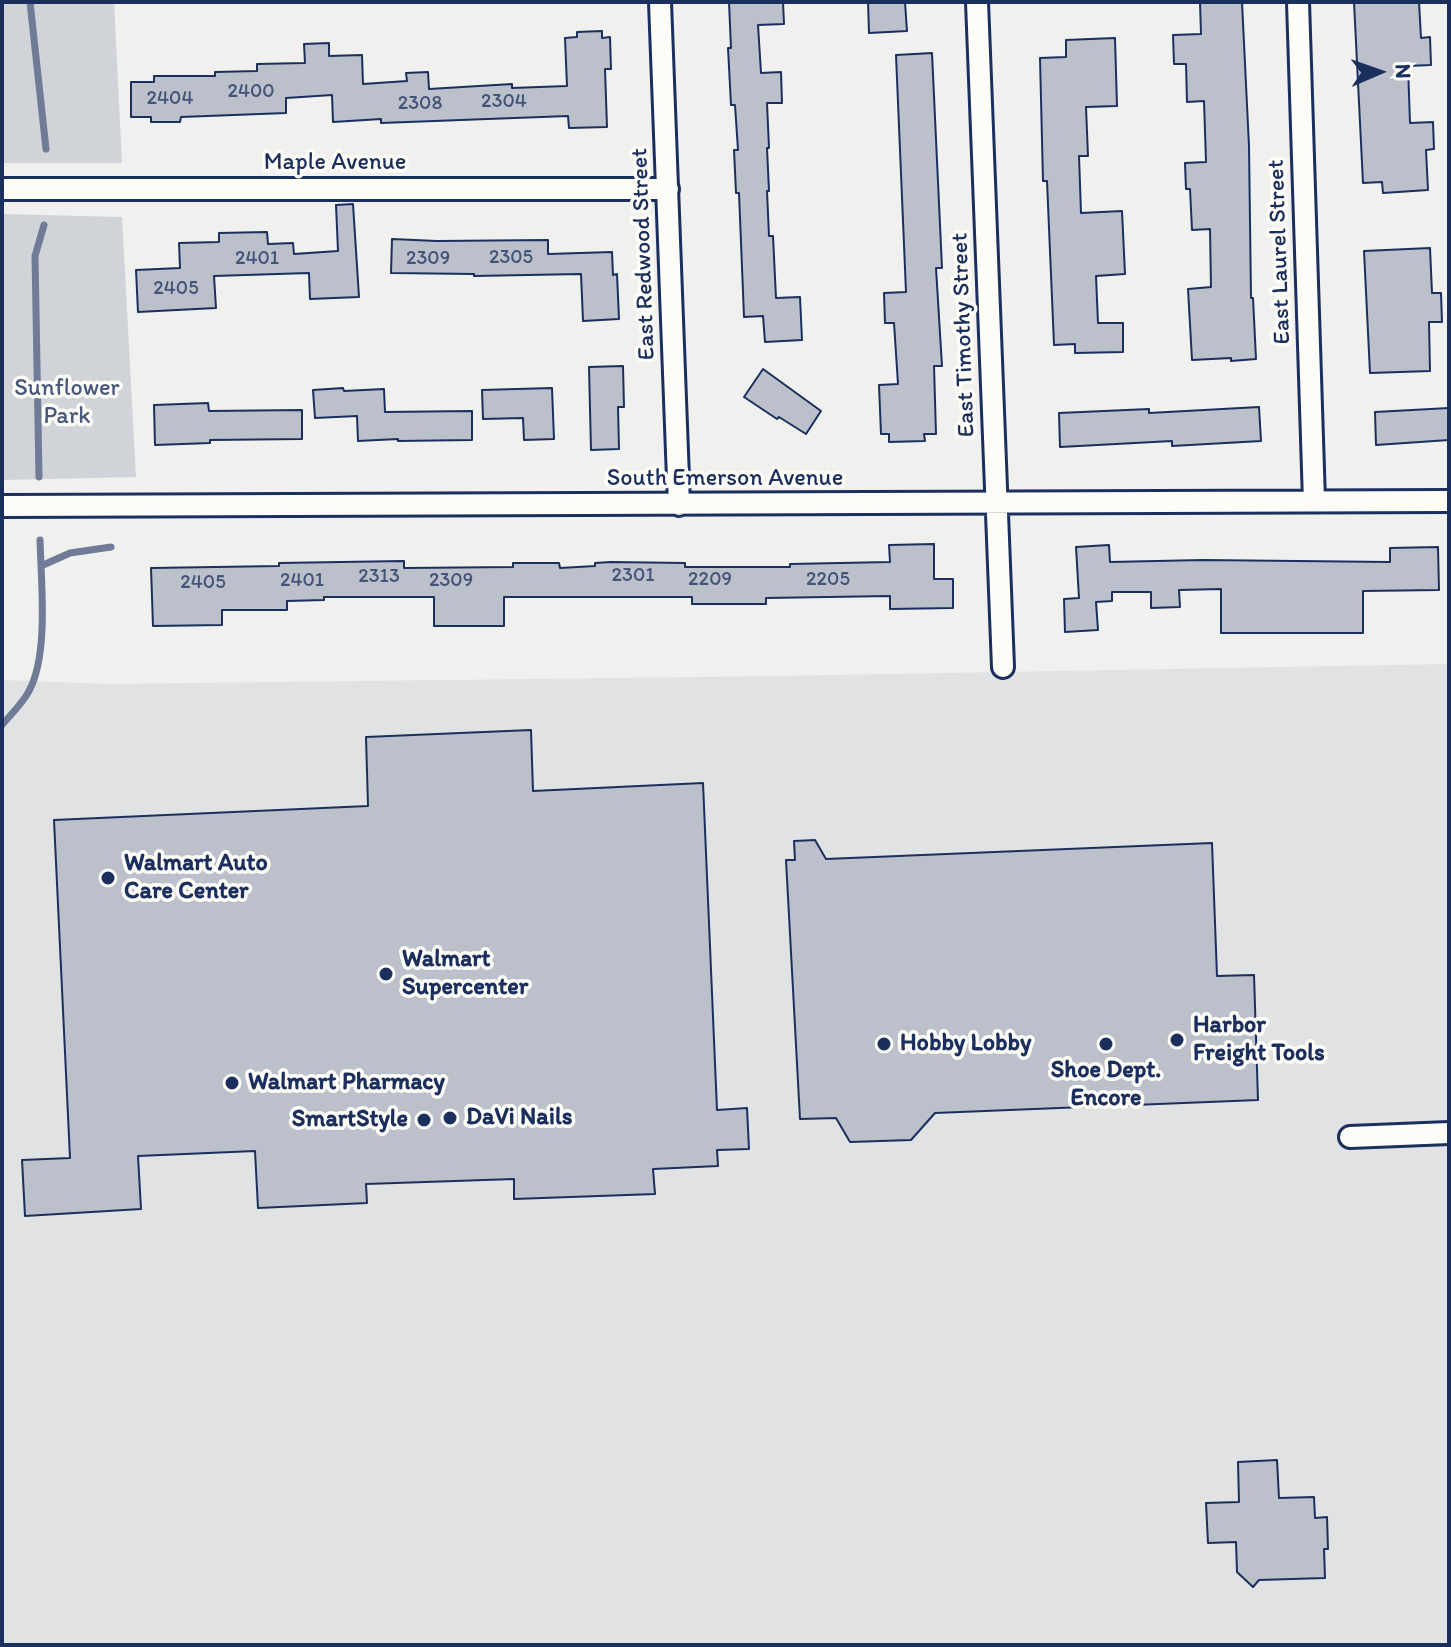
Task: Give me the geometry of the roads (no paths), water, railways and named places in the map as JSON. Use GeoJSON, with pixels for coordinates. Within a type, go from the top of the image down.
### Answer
{"type":"FeatureCollection","features":[{"type":"Feature","properties":{"kind":"street","name":"East Redwood Street"},"geometry":{"type":"LineString","coordinates":[[660,2],[679,505]]}},
{"type":"Feature","properties":{"kind":"street","name":"East Timothy Street"},"geometry":{"type":"LineString","coordinates":[[977,2],[1003,667]]}},
{"type":"Feature","properties":{"kind":"street","name":"East Laurel Street"},"geometry":{"type":"LineString","coordinates":[[1298,2],[1314,501]]}},
{"type":"Feature","properties":{"kind":"street","name":"Maple Avenue"},"geometry":{"type":"LineString","coordinates":[[2,189],[668,189]]}},
{"type":"Feature","properties":{"kind":"street","name":"South Emerson Avenue"},"geometry":{"type":"LineString","coordinates":[[2,506],[1449,501]]}},
{"type":"Feature","properties":{"kind":"street"},"geometry":{"type":"LineString","coordinates":[[1350,1137],[1449,1133]]}},
{"type":"Feature","properties":{"kind":"waterway"},"geometry":{"type":"LineString","coordinates":[[30,2],[46,149]]}},
{"type":"Feature","properties":{"kind":"waterway"},"geometry":{"type":"LineString","coordinates":[[39,477],[35,256],[44,225]]}},
{"type":"Feature","properties":{"kind":"waterway"},"geometry":{"type":"LineString","coordinates":[[2,725],[29,691],[39,658],[42,638],[40,540]]}},
{"type":"Feature","properties":{"kind":"waterway"},"geometry":{"type":"LineString","coordinates":[[41,566],[70,553],[111,547]]}},
{"type":"Feature","properties":{"kind":"place","name":"Walmart Auto Care Center"},"geometry":{"type":"Point","coordinates":[108,878]}},
{"type":"Feature","properties":{"kind":"place","name":"Walmart Supercenter"},"geometry":{"type":"Point","coordinates":[386,974]}},
{"type":"Feature","properties":{"kind":"place","name":"Harbor Freight Tools"},"geometry":{"type":"Point","coordinates":[1177,1040]}},
{"type":"Feature","properties":{"kind":"place","name":"Hobby Lobby"},"geometry":{"type":"Point","coordinates":[884,1044]}},
{"type":"Feature","properties":{"kind":"place","name":"Shoe Dept. Encore"},"geometry":{"type":"Point","coordinates":[1106,1044]}},
{"type":"Feature","properties":{"kind":"place","name":"Walmart Pharmacy"},"geometry":{"type":"Point","coordinates":[232,1083]}},
{"type":"Feature","properties":{"kind":"place","name":"DaVi Nails"},"geometry":{"type":"Point","coordinates":[450,1118]}},
{"type":"Feature","properties":{"kind":"place","name":"SmartStyle"},"geometry":{"type":"Point","coordinates":[424,1120]}},
{"type":"Feature","properties":{"kind":"park label","name":"Sunflower Park"},"geometry":{"type":"Point","coordinates":[67,403]}}]}
